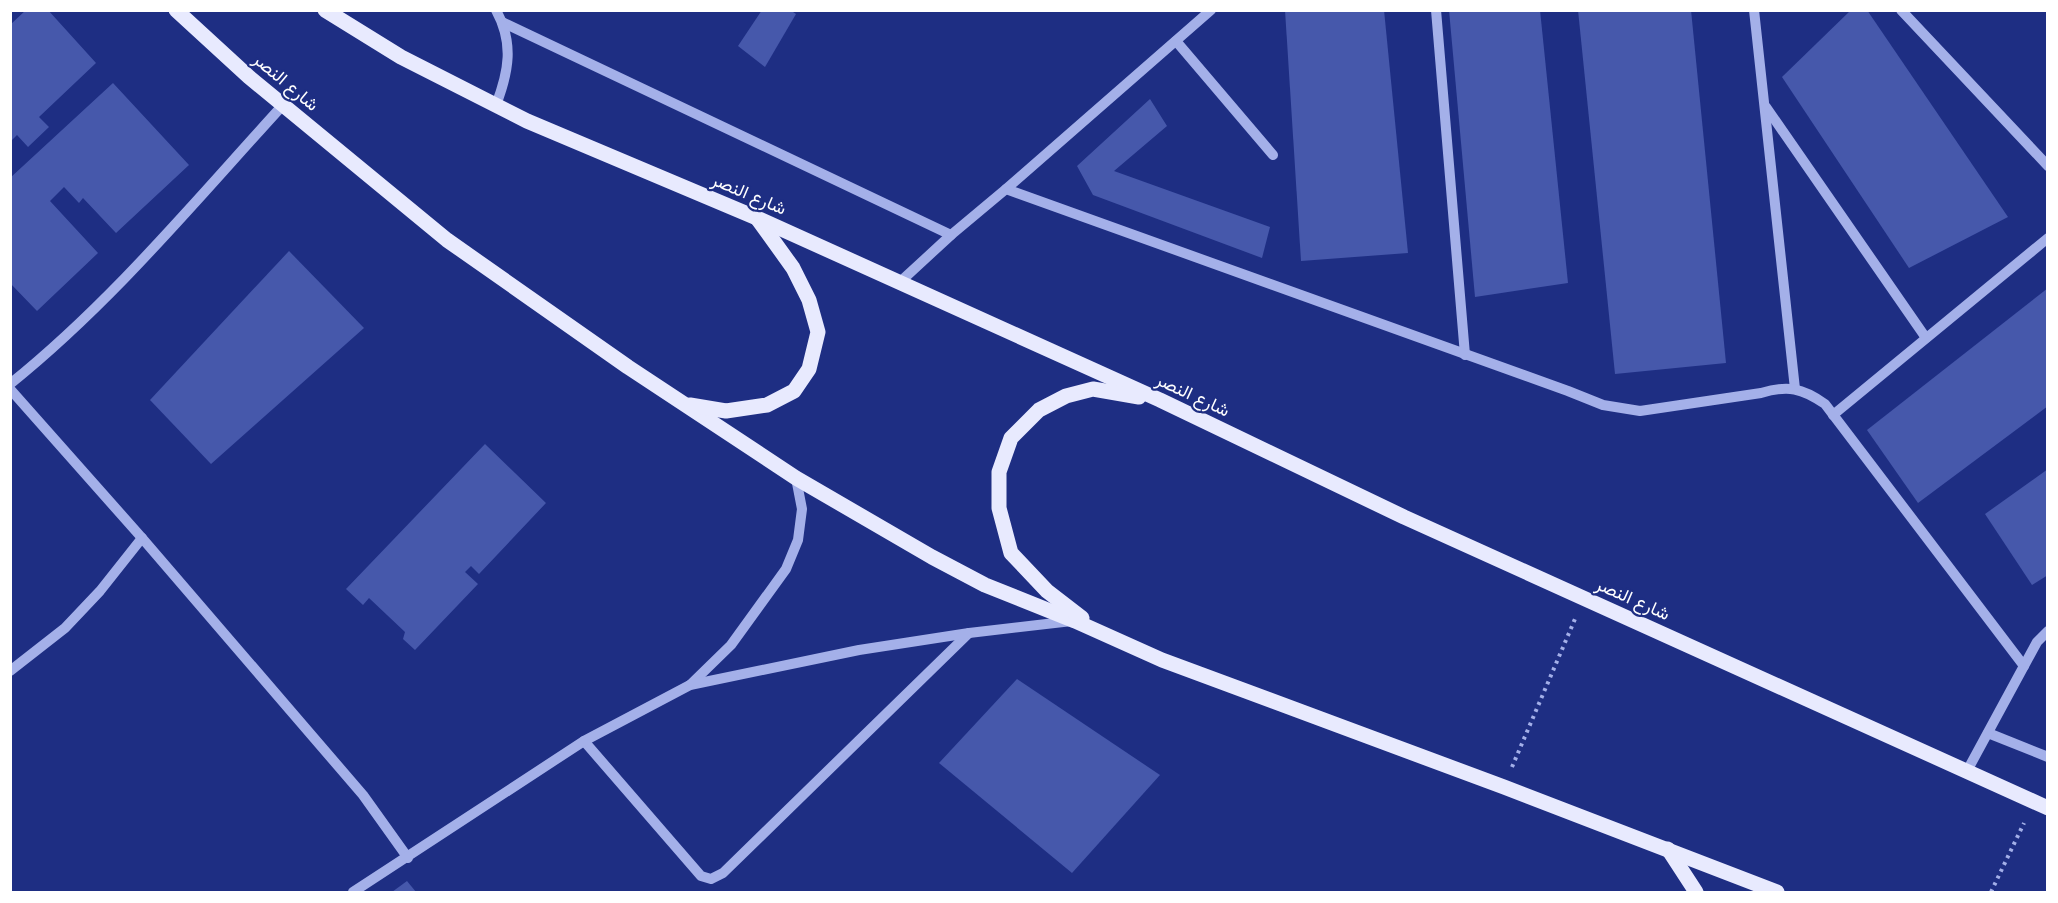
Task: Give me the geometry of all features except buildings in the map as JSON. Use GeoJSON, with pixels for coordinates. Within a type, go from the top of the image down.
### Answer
{"type":"FeatureCollection","features":[{"type":"Feature","properties":{"kind":"main road","name":"شارع النصر"},"geometry":{"type":"LineString","coordinates":[[176,10],[283,105],[447,240],[684,404],[796,478],[932,557],[985,585],[1075,621],[1162,660],[1504,787],[1777,892]]}},
{"type":"Feature","properties":{"kind":"main road","name":"شارع النصر"},"geometry":{"type":"LineString","coordinates":[[325,10],[401,57],[527,121],[757,218],[900,282],[1160,400],[1404,517],[2041,805]]}},
{"type":"Feature","properties":{"kind":"main road"},"geometry":{"type":"LineString","coordinates":[[684,404],[726,411],[767,405],[794,391],[809,369],[818,332],[809,300],[793,268],[757,218]]}},
{"type":"Feature","properties":{"kind":"main road"},"geometry":{"type":"LineString","coordinates":[[1102,633],[1047,591],[1011,553],[999,508],[999,472],[1011,438],[1039,410],[1066,396],[1093,389],[1160,400]]}},
{"type":"Feature","properties":{"kind":"main road"},"geometry":{"type":"LineString","coordinates":[[1668,849],[1696,892]]}},
{"type":"Feature","properties":{"kind":"street"},"geometry":{"type":"LineString","coordinates":[[496,10],[502,21],[508,50],[506,78],[496,105]]}},
{"type":"Feature","properties":{"kind":"street"},"geometry":{"type":"LineString","coordinates":[[900,282],[951,235],[1211,10]]}},
{"type":"Feature","properties":{"kind":"street"},"geometry":{"type":"LineString","coordinates":[[1436,10],[1465,355]]}},
{"type":"Feature","properties":{"kind":"street"},"geometry":{"type":"LineString","coordinates":[[1754,10],[1795,389]]}},
{"type":"Feature","properties":{"kind":"street"},"geometry":{"type":"LineString","coordinates":[[1901,10],[2048,166]]}},
{"type":"Feature","properties":{"kind":"street"},"geometry":{"type":"LineString","coordinates":[[502,21],[951,235]]}},
{"type":"Feature","properties":{"kind":"street"},"geometry":{"type":"LineString","coordinates":[[1176,41],[1273,155]]}},
{"type":"Feature","properties":{"kind":"street"},"geometry":{"type":"LineString","coordinates":[[1764,104],[1926,338]]}},
{"type":"Feature","properties":{"kind":"street"},"geometry":{"type":"LineString","coordinates":[[10,384],[38,361],[121,282],[283,105]]}},
{"type":"Feature","properties":{"kind":"street"},"geometry":{"type":"LineString","coordinates":[[1006,189],[1603,405],[1640,411],[1761,393],[1778,388],[1795,389],[1811,394],[1825,404],[2024,666]]}},
{"type":"Feature","properties":{"kind":"street"},"geometry":{"type":"LineString","coordinates":[[1833,415],[2048,238]]}},
{"type":"Feature","properties":{"kind":"street"},"geometry":{"type":"LineString","coordinates":[[10,389],[142,538],[363,795],[408,858]]}},
{"type":"Feature","properties":{"kind":"street"},"geometry":{"type":"LineString","coordinates":[[690,685],[730,645],[786,568],[798,540],[802,509],[796,478]]}},
{"type":"Feature","properties":{"kind":"street"},"geometry":{"type":"LineString","coordinates":[[10,671],[65,628],[100,591],[142,538]]}},
{"type":"Feature","properties":{"kind":"street"},"geometry":{"type":"LineString","coordinates":[[353,892],[584,741],[690,685],[859,650],[969,633],[1075,621]]}},
{"type":"Feature","properties":{"kind":"street"},"geometry":{"type":"LineString","coordinates":[[1967,771],[2037,642],[2048,631]]}},
{"type":"Feature","properties":{"kind":"street"},"geometry":{"type":"LineString","coordinates":[[584,741],[701,876],[711,879],[723,873],[969,633]]}},
{"type":"Feature","properties":{"kind":"street"},"geometry":{"type":"LineString","coordinates":[[1988,733],[2048,757]]}},
{"type":"Feature","properties":{"kind":"path"},"geometry":{"type":"LineString","coordinates":[[1504,787],[1583,598]]}},
{"type":"Feature","properties":{"kind":"path"},"geometry":{"type":"LineString","coordinates":[[1991,892],[2041,805]]}}]}
